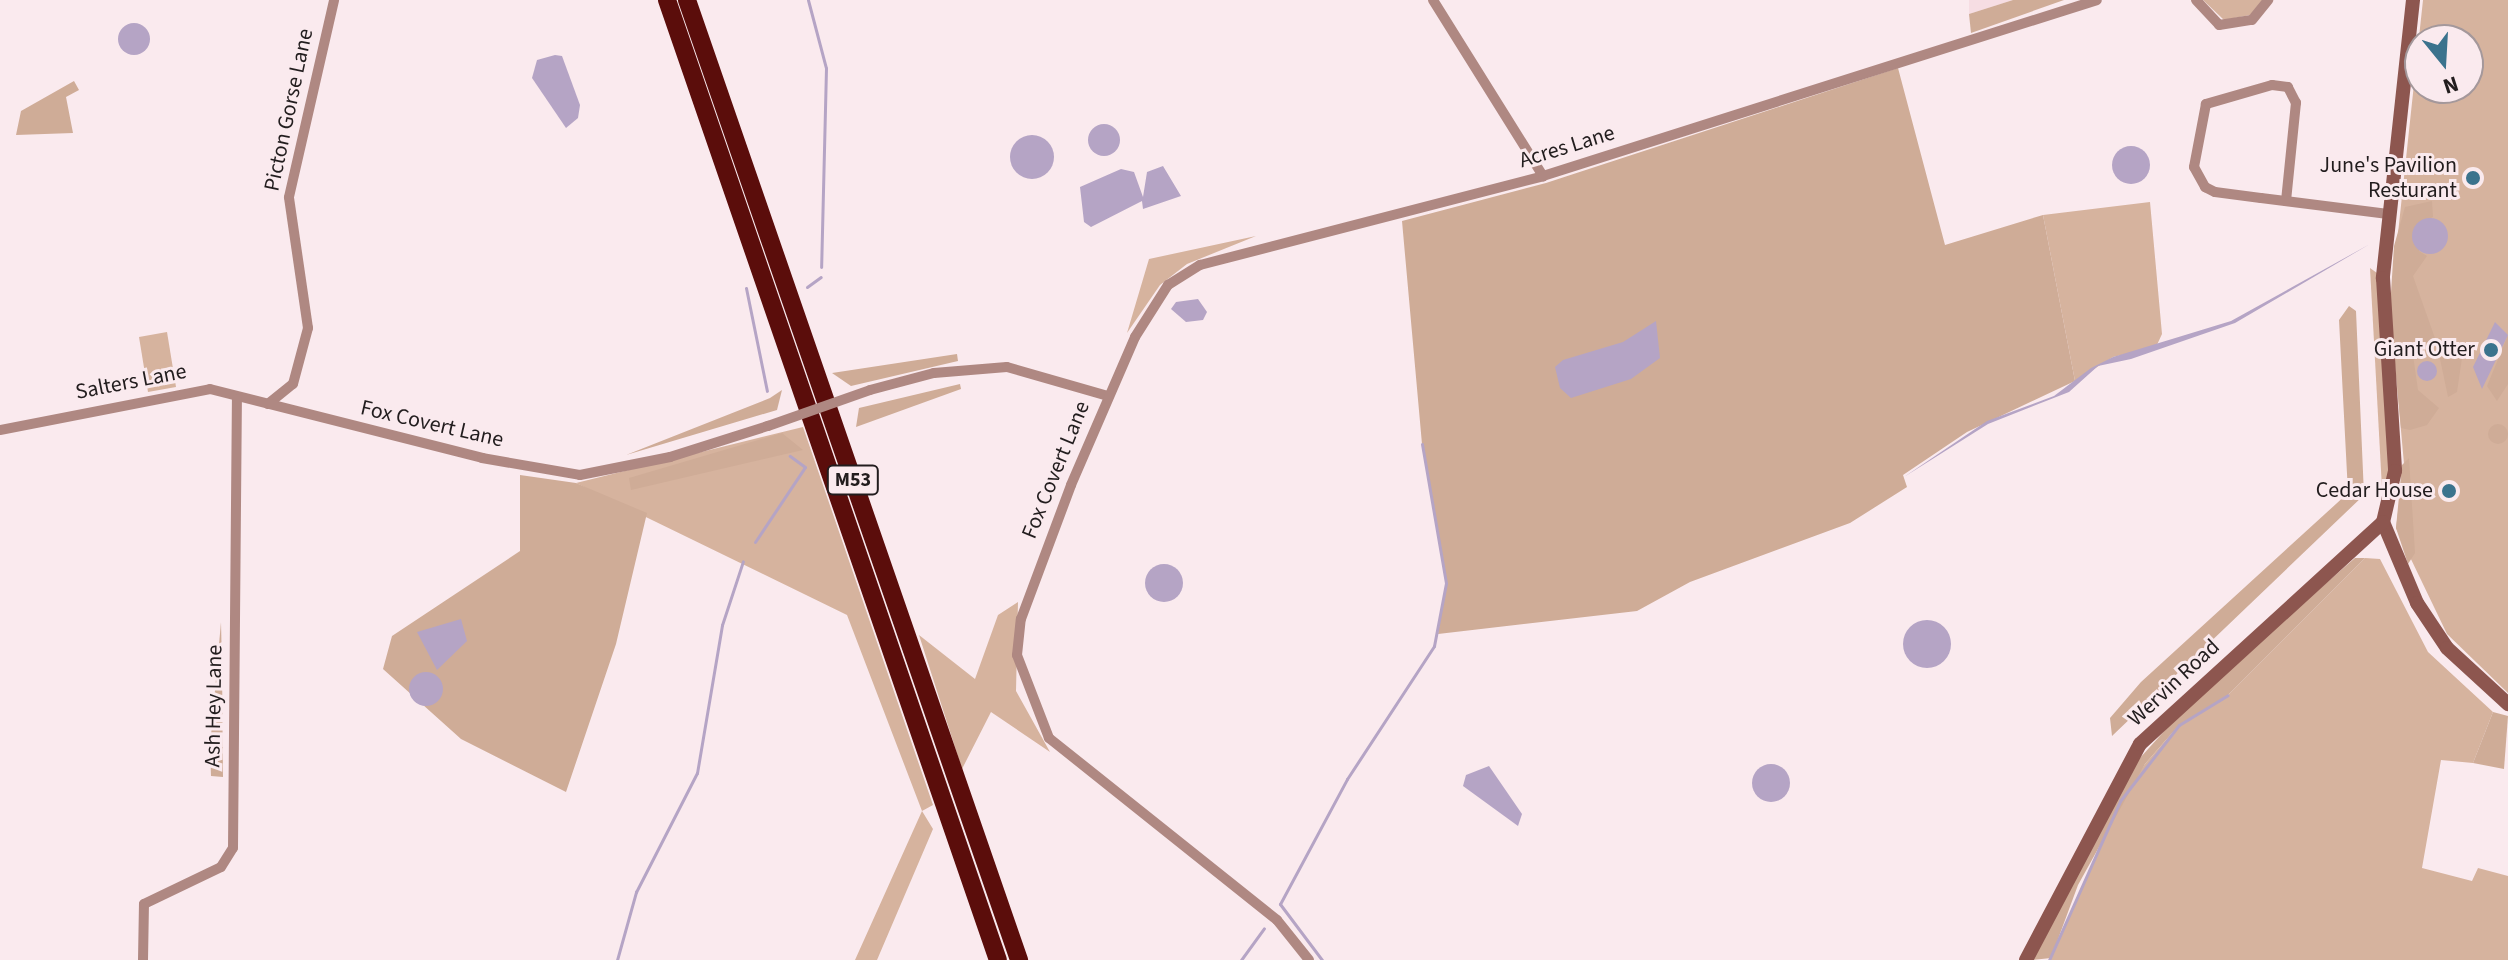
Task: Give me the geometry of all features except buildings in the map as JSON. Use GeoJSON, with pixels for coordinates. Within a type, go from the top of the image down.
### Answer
{"type":"FeatureCollection","features":[{"type":"Feature","properties":{"kind":"highway","name":"M53"},"geometry":{"type":"LineString","coordinates":[[667,0],[998,960]]}},
{"type":"Feature","properties":{"kind":"highway","name":"M53"},"geometry":{"type":"LineString","coordinates":[[687,0],[1019,960]]}},
{"type":"Feature","properties":{"kind":"street","name":"Picton Gorse Lane"},"geometry":{"type":"LineString","coordinates":[[268,404],[293,384],[308,328],[289,197],[334,0]]}},
{"type":"Feature","properties":{"kind":"street"},"geometry":{"type":"LineString","coordinates":[[1433,0],[1543,176]]}},
{"type":"Feature","properties":{"kind":"street","name":"Acres Lane"},"geometry":{"type":"LineString","coordinates":[[1108,396],[1168,285],[1200,265],[1543,176],[2097,0]]}},
{"type":"Feature","properties":{"kind":"street"},"geometry":{"type":"LineString","coordinates":[[2196,0],[2219,25],[2252,20],[2268,0]]}},
{"type":"Feature","properties":{"kind":"street"},"geometry":{"type":"LineString","coordinates":[[2413,0],[2383,278],[2395,471],[2383,522],[2417,603],[2447,648],[2508,704]]}},
{"type":"Feature","properties":{"kind":"street"},"geometry":{"type":"LineString","coordinates":[[2286,201],[2296,103],[2288,87],[2272,85],[2206,104],[2194,167],[2205,187],[2286,201],[2388,214]]}},
{"type":"Feature","properties":{"kind":"street","name":"Fox Covert Lane"},"geometry":{"type":"LineString","coordinates":[[268,404],[482,458],[580,475],[670,457],[870,390],[934,373],[1007,367],[1108,396],[1021,619],[1017,655],[1029,699],[1049,738],[1081,771],[1182,839],[1277,920],[1309,960]]}},
{"type":"Feature","properties":{"kind":"street","name":"Salters Lane"},"geometry":{"type":"LineString","coordinates":[[0,430],[192,389],[268,404]]}},
{"type":"Feature","properties":{"kind":"street","name":"Ash Hey Lane"},"geometry":{"type":"LineString","coordinates":[[143,960],[144,904],[221,867],[233,848],[237,399]]}},
{"type":"Feature","properties":{"kind":"street","name":"Wervin Road"},"geometry":{"type":"LineString","coordinates":[[2026,960],[2140,744],[2383,522]]}},
{"type":"Feature","properties":{"kind":"shaded area"},"geometry":{"type":"Polygon","coordinates":[[[1969,0],[2013,0],[1969,14],[1969,0]]]}},
{"type":"Feature","properties":{"kind":"shaded area"},"geometry":{"type":"Polygon","coordinates":[[[2013,0],[2064,0],[1971,33],[1969,14],[2013,0]]]}},
{"type":"Feature","properties":{"kind":"shaded area"},"geometry":{"type":"Polygon","coordinates":[[[2203,0],[2264,0],[2250,15],[2224,20],[2203,0]]]}},
{"type":"Feature","properties":{"kind":"shaded area"},"geometry":{"type":"Polygon","coordinates":[[[2423,0],[2508,0],[2508,693],[2447,634],[2396,528],[2404,464],[2390,308],[2412,104],[2484,104],[2484,24],[2420,24],[2423,0]]]}},
{"type":"Feature","properties":{"kind":"shaded area"},"geometry":{"type":"Polygon","coordinates":[[[134,23],[145,28],[150,39],[145,50],[134,55],[123,50],[118,39],[123,28],[134,23]]]}},
{"type":"Feature","properties":{"kind":"shaded area"},"geometry":{"type":"Polygon","coordinates":[[[562,56],[580,105],[578,118],[566,128],[532,78],[537,60],[562,56]]]}},
{"type":"Feature","properties":{"kind":"shaded area"},"geometry":{"type":"Polygon","coordinates":[[[1898,68],[1945,245],[2043,215],[2075,381],[1967,432],[1903,475],[1907,487],[1850,523],[1690,582],[1637,611],[1438,634],[1446,583],[1422,444],[1402,221],[1546,183],[1898,68]]]}},
{"type":"Feature","properties":{"kind":"shaded area"},"geometry":{"type":"Polygon","coordinates":[[[74,81],[79,90],[66,97],[73,133],[16,135],[21,111],[74,81]]]}},
{"type":"Feature","properties":{"kind":"shaded area"},"geometry":{"type":"Polygon","coordinates":[[[1104,124],[1115,129],[1120,140],[1115,151],[1104,156],[1093,151],[1088,140],[1093,129],[1104,124]]]}},
{"type":"Feature","properties":{"kind":"shaded area"},"geometry":{"type":"Polygon","coordinates":[[[1032,135],[1047,142],[1054,157],[1047,172],[1032,179],[1017,172],[1010,157],[1017,142],[1032,135]]]}},
{"type":"Feature","properties":{"kind":"shaded area"},"geometry":{"type":"Polygon","coordinates":[[[2131,146],[2144,152],[2150,165],[2144,178],[2131,184],[2118,178],[2112,165],[2118,152],[2131,146]]]}},
{"type":"Feature","properties":{"kind":"shaded area"},"geometry":{"type":"Polygon","coordinates":[[[1163,166],[1181,196],[1143,209],[1142,201],[1091,227],[1084,222],[1080,187],[1121,169],[1134,172],[1143,197],[1147,172],[1163,166]]]}},
{"type":"Feature","properties":{"kind":"shaded area"},"geometry":{"type":"Polygon","coordinates":[[[2432,201],[2433,217],[2418,224],[2419,251],[2427,256],[2413,276],[2436,341],[2419,344],[2413,355],[2418,390],[2439,408],[2427,425],[2410,430],[2401,428],[2390,308],[2394,246],[2405,207],[2432,201]]]}},
{"type":"Feature","properties":{"kind":"shaded area"},"geometry":{"type":"Polygon","coordinates":[[[2150,202],[2162,334],[2156,347],[2113,357],[2075,381],[2043,215],[2150,202]]]}},
{"type":"Feature","properties":{"kind":"shaded area"},"geometry":{"type":"Polygon","coordinates":[[[2430,218],[2443,223],[2448,236],[2443,249],[2430,254],[2417,249],[2412,236],[2417,223],[2430,218]]]}},
{"type":"Feature","properties":{"kind":"shaded area"},"geometry":{"type":"Polygon","coordinates":[[[1256,236],[1187,264],[1160,285],[1127,333],[1149,259],[1256,236]]]}},
{"type":"Feature","properties":{"kind":"shaded area"},"geometry":{"type":"Polygon","coordinates":[[[2370,244],[2235,323],[2131,359],[2098,366],[2069,392],[1988,424],[1904,477],[1987,421],[2054,396],[2091,368],[2113,357],[2231,321],[2370,244]]]}},
{"type":"Feature","properties":{"kind":"shaded area"},"geometry":{"type":"Polygon","coordinates":[[[2370,268],[2377,273],[2389,472],[2383,507],[2370,268]]]}},
{"type":"Feature","properties":{"kind":"shaded area"},"geometry":{"type":"Polygon","coordinates":[[[1198,299],[1207,312],[1203,320],[1186,322],[1171,309],[1176,302],[1198,299]]]}},
{"type":"Feature","properties":{"kind":"shaded area"},"geometry":{"type":"Polygon","coordinates":[[[2349,306],[2356,311],[2364,495],[2112,736],[2110,718],[2141,682],[2348,493],[2339,320],[2349,306]]]}},
{"type":"Feature","properties":{"kind":"shaded area"},"geometry":{"type":"Polygon","coordinates":[[[1656,321],[1660,358],[1631,379],[1571,398],[1560,388],[1555,367],[1563,360],[1623,342],[1656,321]]]}},
{"type":"Feature","properties":{"kind":"shaded area"},"geometry":{"type":"Polygon","coordinates":[[[2495,322],[2508,335],[2482,389],[2473,367],[2495,322]]]}},
{"type":"Feature","properties":{"kind":"shaded area"},"geometry":{"type":"Polygon","coordinates":[[[167,332],[176,387],[148,392],[139,337],[167,332]]]}},
{"type":"Feature","properties":{"kind":"shaded area"},"geometry":{"type":"Polygon","coordinates":[[[2508,335],[2508,384],[2497,401],[2487,386],[2508,335]]]}},
{"type":"Feature","properties":{"kind":"shaded area"},"geometry":{"type":"Polygon","coordinates":[[[2445,342],[2463,351],[2457,392],[2448,397],[2439,354],[2445,342]]]}},
{"type":"Feature","properties":{"kind":"shaded area"},"geometry":{"type":"Polygon","coordinates":[[[957,354],[958,361],[851,386],[832,373],[957,354]]]}},
{"type":"Feature","properties":{"kind":"shaded area"},"geometry":{"type":"Polygon","coordinates":[[[2427,361],[2434,364],[2437,371],[2434,378],[2427,381],[2420,378],[2417,371],[2420,364],[2427,361]]]}},
{"type":"Feature","properties":{"kind":"shaded area"},"geometry":{"type":"Polygon","coordinates":[[[960,384],[961,389],[856,427],[859,408],[960,384]]]}},
{"type":"Feature","properties":{"kind":"shaded area"},"geometry":{"type":"Polygon","coordinates":[[[782,390],[777,410],[626,455],[770,398],[782,390]]]}},
{"type":"Feature","properties":{"kind":"shaded area"},"geometry":{"type":"Polygon","coordinates":[[[2494,424],[2502,424],[2508,434],[2502,444],[2494,444],[2488,438],[2488,430],[2494,424]]]}},
{"type":"Feature","properties":{"kind":"shaded area"},"geometry":{"type":"Polygon","coordinates":[[[803,427],[933,805],[922,811],[847,615],[576,483],[803,427]]]}},
{"type":"Feature","properties":{"kind":"shaded area"},"geometry":{"type":"Polygon","coordinates":[[[782,433],[803,450],[631,490],[629,478],[782,433]]]}},
{"type":"Feature","properties":{"kind":"shaded area"},"geometry":{"type":"Polygon","coordinates":[[[2409,458],[2415,553],[2408,564],[2396,528],[2402,465],[2409,458]]]}},
{"type":"Feature","properties":{"kind":"shaded area"},"geometry":{"type":"Polygon","coordinates":[[[520,475],[576,483],[647,513],[616,644],[566,792],[461,739],[383,669],[392,636],[520,551],[520,475]]]}},
{"type":"Feature","properties":{"kind":"shaded area"},"geometry":{"type":"Polygon","coordinates":[[[2355,558],[2365,558],[2228,695],[2179,725],[2145,764],[2078,885],[2051,958],[2031,960],[2111,790],[2196,696],[2355,558]]]}},
{"type":"Feature","properties":{"kind":"shaded area"},"geometry":{"type":"Polygon","coordinates":[[[2365,558],[2380,559],[2428,652],[2493,712],[2473,763],[2441,760],[2422,868],[2472,881],[2478,868],[2508,876],[2508,960],[2049,960],[2120,801],[2145,764],[2179,725],[2228,695],[2365,558]]]}},
{"type":"Feature","properties":{"kind":"shaded area"},"geometry":{"type":"Polygon","coordinates":[[[1164,564],[1178,569],[1183,583],[1178,597],[1164,602],[1150,597],[1145,583],[1150,569],[1164,564]]]}},
{"type":"Feature","properties":{"kind":"shaded area"},"geometry":{"type":"Polygon","coordinates":[[[1018,602],[1016,691],[1050,752],[991,712],[962,769],[919,635],[975,679],[998,615],[1018,602]]]}},
{"type":"Feature","properties":{"kind":"shaded area"},"geometry":{"type":"Polygon","coordinates":[[[461,619],[467,641],[437,670],[417,632],[461,619]]]}},
{"type":"Feature","properties":{"kind":"shaded area"},"geometry":{"type":"Polygon","coordinates":[[[1927,620],[1944,627],[1951,644],[1944,661],[1927,668],[1910,661],[1903,644],[1910,627],[1927,620]]]}},
{"type":"Feature","properties":{"kind":"shaded area"},"geometry":{"type":"Polygon","coordinates":[[[221,622],[223,777],[211,776],[210,747],[221,622]]]}},
{"type":"Feature","properties":{"kind":"shaded area"},"geometry":{"type":"Polygon","coordinates":[[[426,672],[438,677],[443,689],[438,701],[426,706],[414,701],[409,689],[414,677],[426,672]]]}},
{"type":"Feature","properties":{"kind":"shaded area"},"geometry":{"type":"Polygon","coordinates":[[[2493,712],[2508,716],[2504,769],[2473,763],[2493,712]]]}},
{"type":"Feature","properties":{"kind":"shaded area"},"geometry":{"type":"Polygon","coordinates":[[[1771,764],[1784,770],[1790,783],[1784,796],[1771,802],[1758,796],[1752,783],[1758,770],[1771,764]]]}},
{"type":"Feature","properties":{"kind":"shaded area"},"geometry":{"type":"Polygon","coordinates":[[[1489,766],[1522,814],[1518,826],[1463,786],[1466,775],[1489,766]]]}},
{"type":"Feature","properties":{"kind":"shaded area"},"geometry":{"type":"Polygon","coordinates":[[[922,811],[933,829],[877,960],[855,960],[922,811]]]}},
{"type":"Feature","properties":{"kind":"waterway"},"geometry":{"type":"LineString","coordinates":[[808,0],[826,68],[821,267]]}},
{"type":"Feature","properties":{"kind":"waterway"},"geometry":{"type":"LineString","coordinates":[[807,287],[821,277]]}},
{"type":"Feature","properties":{"kind":"waterway"},"geometry":{"type":"LineString","coordinates":[[746,288],[767,391]]}},
{"type":"Feature","properties":{"kind":"waterway"},"geometry":{"type":"LineString","coordinates":[[1322,960],[1280,904],[1347,779],[1434,646],[1446,583],[1422,444]]}},
{"type":"Feature","properties":{"kind":"waterway"},"geometry":{"type":"LineString","coordinates":[[755,542],[805,467],[790,456]]}},
{"type":"Feature","properties":{"kind":"waterway"},"geometry":{"type":"LineString","coordinates":[[617,960],[636,892],[697,773],[722,625],[743,561]]}},
{"type":"Feature","properties":{"kind":"waterway"},"geometry":{"type":"LineString","coordinates":[[2049,960],[2120,801],[2179,725],[2228,695]]}},
{"type":"Feature","properties":{"kind":"waterway"},"geometry":{"type":"LineString","coordinates":[[1241,960],[1264,928]]}},
{"type":"Feature","properties":{"kind":"place","name":"June's Pavilion Resturant"},"geometry":{"type":"Point","coordinates":[2473,178]}},
{"type":"Feature","properties":{"kind":"place","name":"Giant Otter"},"geometry":{"type":"Point","coordinates":[2491,350]}},
{"type":"Feature","properties":{"kind":"place","name":"Cedar House"},"geometry":{"type":"Point","coordinates":[2449,491]}}]}
